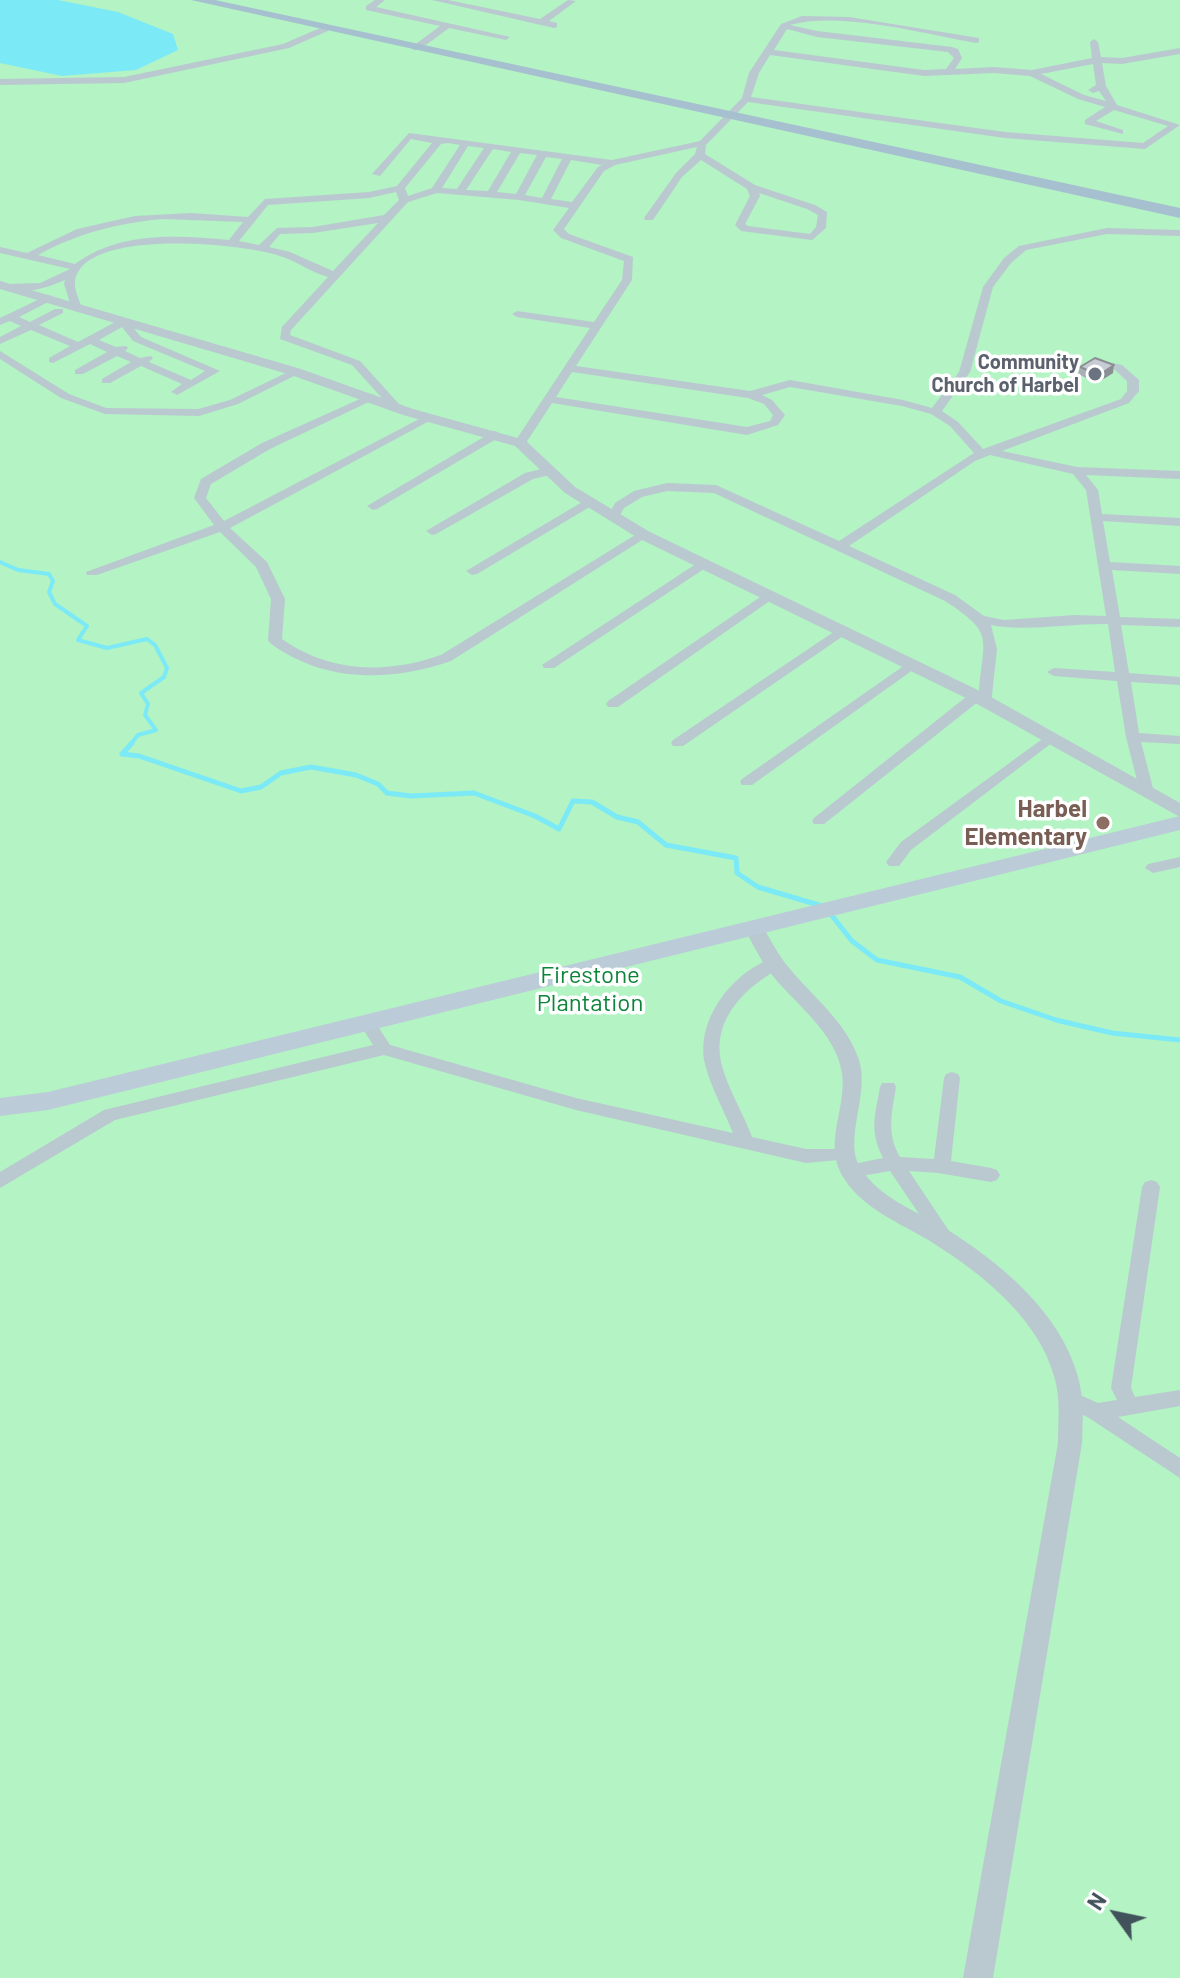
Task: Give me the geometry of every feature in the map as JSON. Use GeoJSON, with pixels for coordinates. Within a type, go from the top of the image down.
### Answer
{"type":"FeatureCollection","features":[{"type":"Feature","properties":{"kind":"main road"},"geometry":{"type":"LineString","coordinates":[[197,0],[1180,213]]}},
{"type":"Feature","properties":{"kind":"main road"},"geometry":{"type":"LineString","coordinates":[[0,1107],[48,1101],[368,1024],[1178,823]]}},
{"type":"Feature","properties":{"kind":"street"},"geometry":{"type":"LineString","coordinates":[[381,0],[369,8],[506,37]]}},
{"type":"Feature","properties":{"kind":"street"},"geometry":{"type":"LineString","coordinates":[[436,0],[554,25]]}},
{"type":"Feature","properties":{"kind":"street"},"geometry":{"type":"LineString","coordinates":[[416,48],[490,0]]}},
{"type":"Feature","properties":{"kind":"street"},"geometry":{"type":"LineString","coordinates":[[542,22],[572,1]]}},
{"type":"Feature","properties":{"kind":"street"},"geometry":{"type":"LineString","coordinates":[[649,218],[679,175],[746,99],[754,73],[784,26],[796,19],[843,20],[976,40]]}},
{"type":"Feature","properties":{"kind":"street"},"geometry":{"type":"LineString","coordinates":[[784,26],[817,34],[949,49],[955,51],[958,58],[949,71]]}},
{"type":"Feature","properties":{"kind":"street"},"geometry":{"type":"LineString","coordinates":[[0,82],[124,80],[286,46],[327,28]]}},
{"type":"Feature","properties":{"kind":"street"},"geometry":{"type":"LineString","coordinates":[[1094,42],[1101,86],[1113,106]]}},
{"type":"Feature","properties":{"kind":"street"},"geometry":{"type":"LineString","coordinates":[[768,52],[924,73],[1032,73],[1097,60],[1122,61],[1180,51]]}},
{"type":"Feature","properties":{"kind":"street"},"geometry":{"type":"LineString","coordinates":[[746,99],[1005,135],[1145,146],[1175,125],[1081,97],[1032,73]]}},
{"type":"Feature","properties":{"kind":"street"},"geometry":{"type":"LineString","coordinates":[[1081,97],[1101,86]]}},
{"type":"Feature","properties":{"kind":"street"},"geometry":{"type":"LineString","coordinates":[[1113,106],[1088,122],[1120,132]]}},
{"type":"Feature","properties":{"kind":"street"},"geometry":{"type":"LineString","coordinates":[[1093,142],[1120,132],[1145,116]]}},
{"type":"Feature","properties":{"kind":"street"},"geometry":{"type":"LineString","coordinates":[[377,174],[409,136],[612,163],[702,149],[751,187],[823,214],[821,228],[812,237],[745,229],[740,225],[755,196],[751,187]]}},
{"type":"Feature","properties":{"kind":"street"},"geometry":{"type":"LineString","coordinates":[[231,244],[265,202],[369,195],[400,188],[438,141]]}},
{"type":"Feature","properties":{"kind":"street"},"geometry":{"type":"LineString","coordinates":[[436,190],[466,142]]}},
{"type":"Feature","properties":{"kind":"street"},"geometry":{"type":"LineString","coordinates":[[460,191],[490,146]]}},
{"type":"Feature","properties":{"kind":"street"},"geometry":{"type":"LineString","coordinates":[[491,194],[517,150]]}},
{"type":"Feature","properties":{"kind":"street"},"geometry":{"type":"LineString","coordinates":[[519,197],[543,153]]}},
{"type":"Feature","properties":{"kind":"street"},"geometry":{"type":"LineString","coordinates":[[545,201],[568,157]]}},
{"type":"Feature","properties":{"kind":"street"},"geometry":{"type":"LineString","coordinates":[[520,443],[627,280],[629,259],[565,236],[558,230],[601,169],[612,163]]}},
{"type":"Feature","properties":{"kind":"street"},"geometry":{"type":"LineString","coordinates":[[400,188],[404,200]]}},
{"type":"Feature","properties":{"kind":"street"},"geometry":{"type":"LineString","coordinates":[[395,406],[356,363],[284,337],[286,329],[404,200],[436,190],[519,197],[577,206]]}},
{"type":"Feature","properties":{"kind":"street"},"geometry":{"type":"LineString","coordinates":[[28,257],[83,228],[118,221],[192,215],[250,220]]}},
{"type":"Feature","properties":{"kind":"street"},"geometry":{"type":"LineString","coordinates":[[261,249],[277,231],[313,230],[387,218]]}},
{"type":"Feature","properties":{"kind":"street"},"geometry":{"type":"LineString","coordinates":[[935,412],[957,386],[967,365],[977,309],[986,289],[1015,253],[1023,248],[1107,231],[1180,233]]}},
{"type":"Feature","properties":{"kind":"street"},"geometry":{"type":"LineString","coordinates":[[5,286],[42,286],[110,248],[168,240],[231,244],[282,253],[320,273],[335,275]]}},
{"type":"Feature","properties":{"kind":"street"},"geometry":{"type":"LineString","coordinates":[[0,250],[75,270]]}},
{"type":"Feature","properties":{"kind":"street"},"geometry":{"type":"LineString","coordinates":[[75,270],[69,284],[76,306]]}},
{"type":"Feature","properties":{"kind":"street"},"geometry":{"type":"LineString","coordinates":[[5,286],[53,305],[76,306],[296,372],[429,418],[520,443],[549,471],[589,502],[644,535],[912,664],[1052,736],[1147,792],[1178,823]]}},
{"type":"Feature","properties":{"kind":"street"},"geometry":{"type":"LineString","coordinates":[[5,320],[53,305]]}},
{"type":"Feature","properties":{"kind":"street"},"geometry":{"type":"LineString","coordinates":[[0,341],[32,326],[53,305]]}},
{"type":"Feature","properties":{"kind":"street"},"geometry":{"type":"LineString","coordinates":[[517,314],[597,326]]}},
{"type":"Feature","properties":{"kind":"street"},"geometry":{"type":"LineString","coordinates":[[5,320],[32,326],[78,346]]}},
{"type":"Feature","properties":{"kind":"street"},"geometry":{"type":"LineString","coordinates":[[123,322],[137,339],[214,371],[177,392]]}},
{"type":"Feature","properties":{"kind":"street"},"geometry":{"type":"LineString","coordinates":[[53,360],[123,322]]}},
{"type":"Feature","properties":{"kind":"street"},"geometry":{"type":"LineString","coordinates":[[79,372],[153,331]]}},
{"type":"Feature","properties":{"kind":"street"},"geometry":{"type":"LineString","coordinates":[[90,340],[191,384]]}},
{"type":"Feature","properties":{"kind":"street"},"geometry":{"type":"LineString","coordinates":[[106,381],[162,350]]}},
{"type":"Feature","properties":{"kind":"street"},"geometry":{"type":"LineString","coordinates":[[0,354],[65,396],[105,411],[199,413],[234,402],[296,372]]}},
{"type":"Feature","properties":{"kind":"street"},"geometry":{"type":"LineString","coordinates":[[842,545],[971,458],[1125,401],[1133,391],[1133,380],[1118,367],[1100,362]]}},
{"type":"Feature","properties":{"kind":"street"},"geometry":{"type":"LineString","coordinates":[[548,399],[747,431],[774,423],[779,415],[776,408],[751,395],[569,368]]}},
{"type":"Feature","properties":{"kind":"street"},"geometry":{"type":"LineString","coordinates":[[751,395],[790,383],[935,412],[987,453],[1077,471],[1180,475]]}},
{"type":"Feature","properties":{"kind":"street"},"geometry":{"type":"LineString","coordinates":[[371,397],[266,446],[205,482],[200,498],[222,527],[262,565],[278,599],[275,640],[289,652],[343,671],[380,675],[414,670],[446,658],[644,535]]}},
{"type":"Feature","properties":{"kind":"street"},"geometry":{"type":"LineString","coordinates":[[92,572],[222,527],[429,418]]}},
{"type":"Feature","properties":{"kind":"street"},"geometry":{"type":"LineString","coordinates":[[373,506],[494,435]]}},
{"type":"Feature","properties":{"kind":"street"},"geometry":{"type":"LineString","coordinates":[[432,531],[529,476],[549,471]]}},
{"type":"Feature","properties":{"kind":"street"},"geometry":{"type":"LineString","coordinates":[[1077,471],[1092,490],[1133,737],[1147,792]]}},
{"type":"Feature","properties":{"kind":"street"},"geometry":{"type":"LineString","coordinates":[[614,516],[619,506],[638,494],[667,487],[693,486],[736,496],[950,598],[980,619],[988,631],[990,647],[981,699],[819,821]]}},
{"type":"Feature","properties":{"kind":"street"},"geometry":{"type":"LineString","coordinates":[[472,571],[589,502]]}},
{"type":"Feature","properties":{"kind":"street"},"geometry":{"type":"LineString","coordinates":[[1097,517],[1180,522]]}},
{"type":"Feature","properties":{"kind":"street"},"geometry":{"type":"LineString","coordinates":[[549,665],[702,564]]}},
{"type":"Feature","properties":{"kind":"street"},"geometry":{"type":"LineString","coordinates":[[1105,566],[1180,570]]}},
{"type":"Feature","properties":{"kind":"street"},"geometry":{"type":"LineString","coordinates":[[613,704],[769,595]]}},
{"type":"Feature","properties":{"kind":"street"},"geometry":{"type":"LineString","coordinates":[[980,619],[1004,624],[1075,619],[1180,623]]}},
{"type":"Feature","properties":{"kind":"street"},"geometry":{"type":"LineString","coordinates":[[678,743],[841,631]]}},
{"type":"Feature","properties":{"kind":"street"},"geometry":{"type":"LineString","coordinates":[[747,782],[912,664]]}},
{"type":"Feature","properties":{"kind":"street"},"geometry":{"type":"LineString","coordinates":[[1054,672],[1180,681]]}},
{"type":"Feature","properties":{"kind":"street"},"geometry":{"type":"LineString","coordinates":[[894,862],[906,846],[1052,736]]}},
{"type":"Feature","properties":{"kind":"street"},"geometry":{"type":"LineString","coordinates":[[1133,737],[1180,740]]}},
{"type":"Feature","properties":{"kind":"street"},"geometry":{"type":"LineString","coordinates":[[1153,868],[1180,862]]}},
{"type":"Feature","properties":{"kind":"street"},"geometry":{"type":"LineString","coordinates":[[754,928],[774,964],[842,1043],[852,1069],[854,1090],[847,1163],[873,1197],[946,1240],[1027,1307],[1059,1356],[1071,1399],[1070,1443],[978,1978]]}},
{"type":"Feature","properties":{"kind":"street"},"geometry":{"type":"LineString","coordinates":[[745,1142],[711,1057],[719,1018],[730,995],[748,978],[774,964]]}},
{"type":"Feature","properties":{"kind":"street"},"geometry":{"type":"LineString","coordinates":[[368,1024],[384,1049]]}},
{"type":"Feature","properties":{"kind":"street"},"geometry":{"type":"LineString","coordinates":[[0,1181],[110,1115],[384,1049],[576,1104],[806,1156],[847,1163],[942,1165],[991,1175]]}},
{"type":"Feature","properties":{"kind":"street"},"geometry":{"type":"LineString","coordinates":[[942,1165],[952,1078]]}},
{"type":"Feature","properties":{"kind":"street"},"geometry":{"type":"LineString","coordinates":[[888,1087],[881,1133],[896,1164],[940,1226],[946,1240]]}},
{"type":"Feature","properties":{"kind":"street"},"geometry":{"type":"LineString","coordinates":[[1130,1406],[1121,1388],[1151,1187]]}},
{"type":"Feature","properties":{"kind":"street"},"geometry":{"type":"LineString","coordinates":[[1096,1412],[1180,1398]]}},
{"type":"Feature","properties":{"kind":"street"},"geometry":{"type":"LineString","coordinates":[[1071,1399],[1096,1412],[1180,1469]]}},
{"type":"Feature","properties":{"kind":"green space","name":"Firestone Plantation"},"geometry":{"type":"Polygon","coordinates":[[[0,0],[1180,0],[1180,1978],[0,1978],[0,0]]]}},
{"type":"Feature","properties":{"kind":"water"},"geometry":{"type":"Polygon","coordinates":[[[0,0],[58,0],[118,12],[173,34],[178,50],[136,70],[62,76],[0,63],[0,0]]]}},
{"type":"Feature","properties":{"kind":"building"},"geometry":{"type":"Polygon","coordinates":[[[1095,358],[1114,365],[1099,375],[1080,367],[1095,358]]]}},
{"type":"Feature","properties":{"kind":"waterway"},"geometry":{"type":"LineString","coordinates":[[0,562],[18,570],[49,574],[53,581],[49,592],[55,604],[87,626],[78,640],[107,648],[147,639],[155,645],[167,668],[164,677],[141,693],[148,704],[145,715],[156,730],[138,735],[130,745]]}},
{"type":"Feature","properties":{"kind":"waterway"},"geometry":{"type":"LineString","coordinates":[[132,743],[122,754],[139,756],[241,791],[261,787],[281,773],[311,767],[356,775],[378,784],[387,793],[411,796],[474,793],[535,816],[559,829],[573,801],[592,802],[617,817],[638,822],[666,845],[736,858],[737,873],[758,887],[822,906]]}},
{"type":"Feature","properties":{"kind":"waterway"},"geometry":{"type":"LineString","coordinates":[[829,912],[852,941],[877,960],[960,977],[1001,1001],[1056,1020],[1112,1033],[1180,1040]]}},
{"type":"Feature","properties":{"kind":"place","name":"Community Church of Harbel"},"geometry":{"type":"Point","coordinates":[1095,374]}},
{"type":"Feature","properties":{"kind":"place","name":"Harbel Elementary"},"geometry":{"type":"Point","coordinates":[1103,823]}}]}
